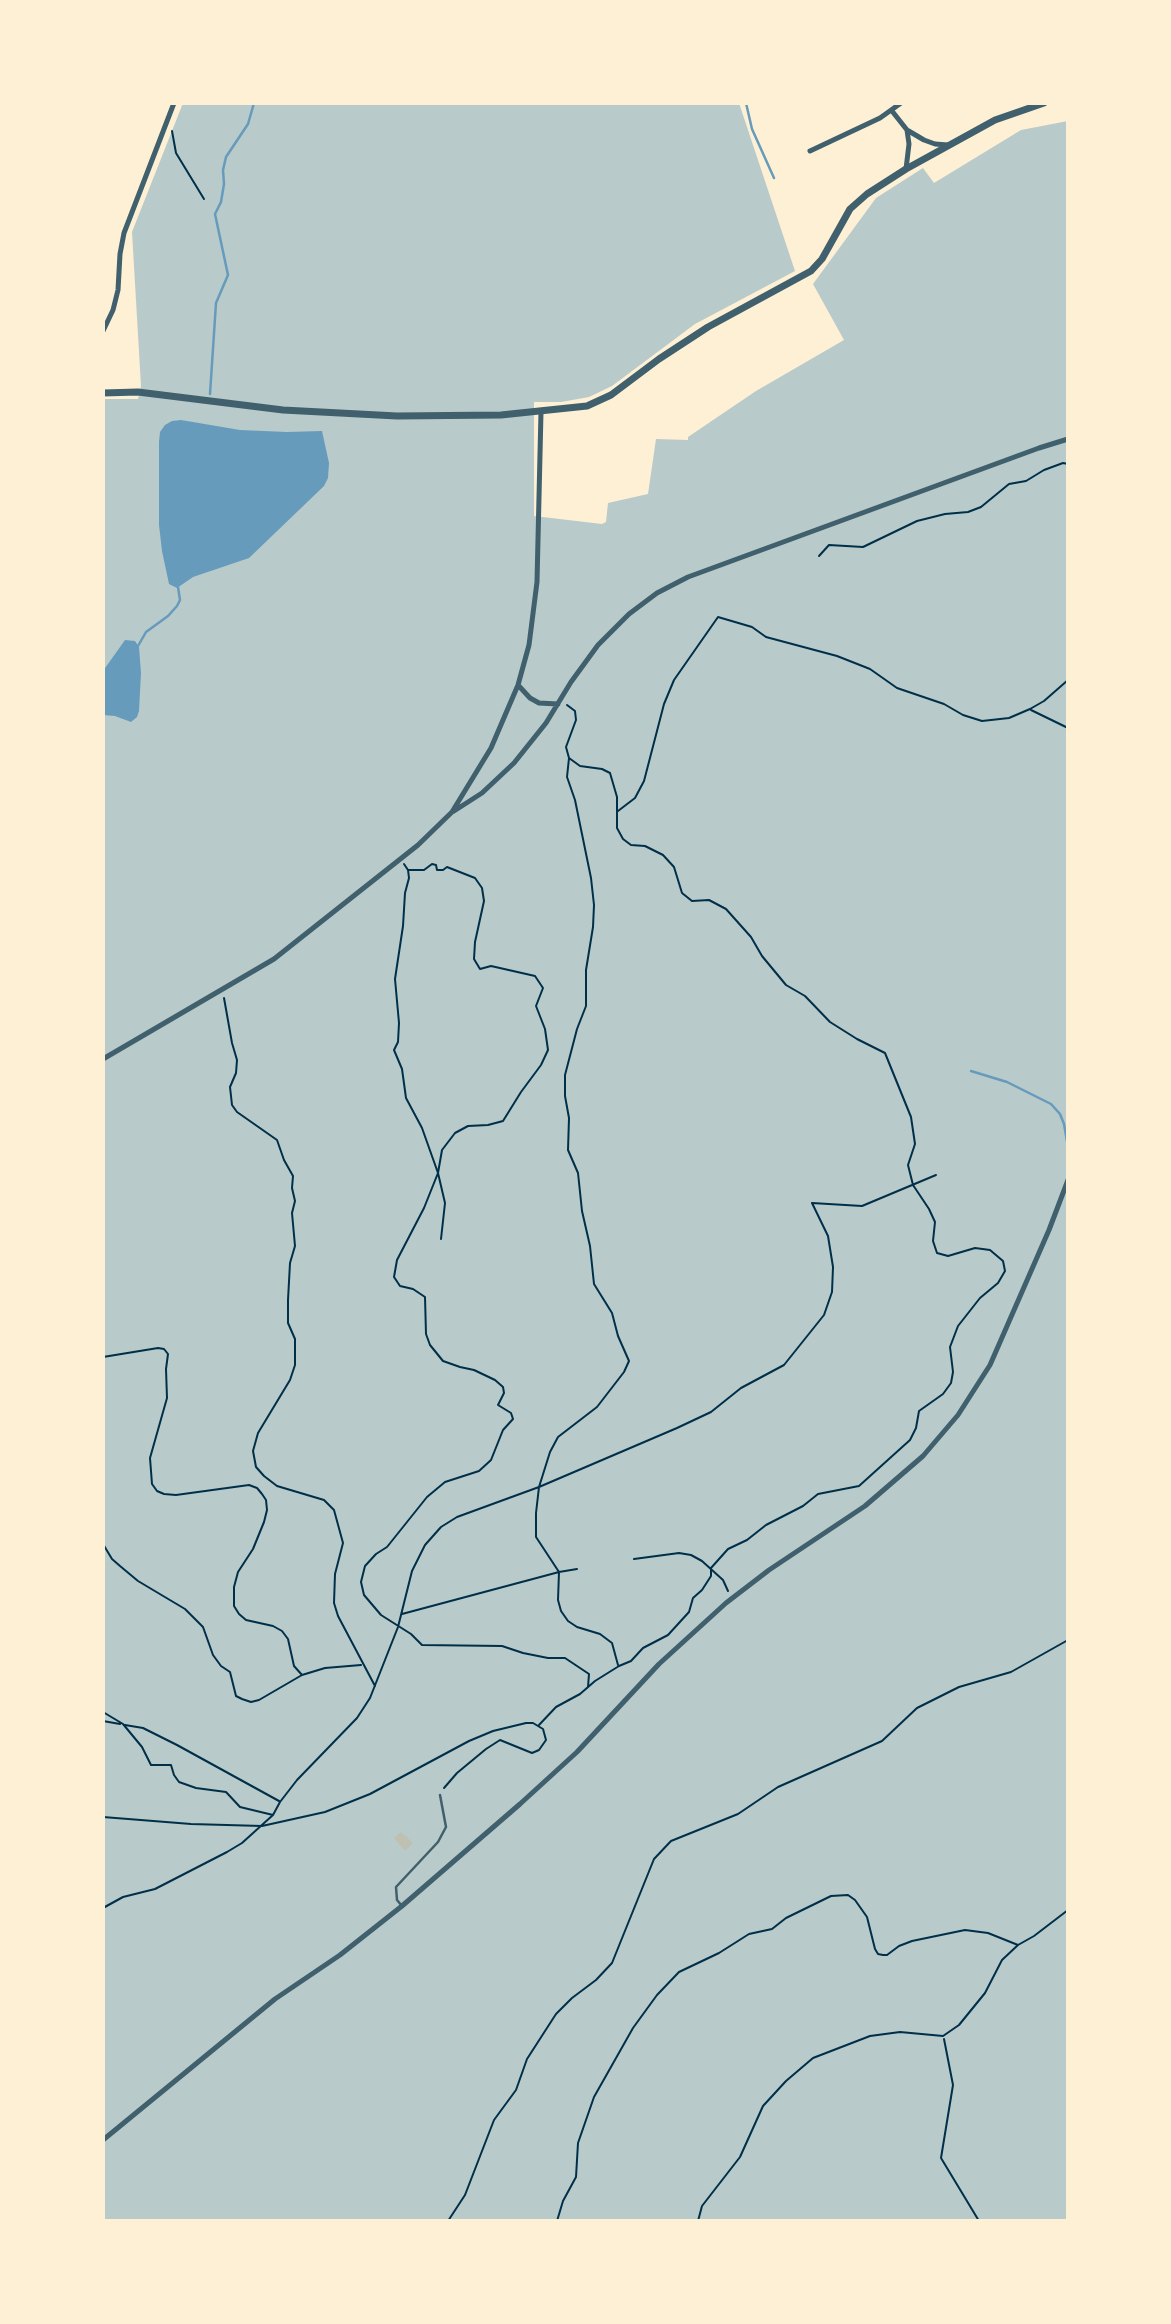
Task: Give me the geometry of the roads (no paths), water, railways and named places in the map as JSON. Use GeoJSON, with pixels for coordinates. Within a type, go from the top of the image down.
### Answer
{"type":"FeatureCollection","features":[{"type":"Feature","properties":{"kind":"street"},"geometry":{"type":"LineString","coordinates":[[103,331],[113,310],[118,290],[124,233],[174,103]]}},
{"type":"Feature","properties":{"kind":"street"},"geometry":{"type":"LineString","coordinates":[[810,151],[892,111],[901,103]]}},
{"type":"Feature","properties":{"kind":"street"},"geometry":{"type":"LineString","coordinates":[[103,393],[138,392],[283,410],[397,416],[477,416],[587,406],[603,399],[708,327],[811,271],[822,259],[850,209],[860,199],[906,169],[995,120],[1044,103]]}},
{"type":"Feature","properties":{"kind":"street"},"geometry":{"type":"LineString","coordinates":[[892,111],[907,130],[935,144],[948,145]]}},
{"type":"Feature","properties":{"kind":"street"},"geometry":{"type":"LineString","coordinates":[[906,169],[909,144],[907,130]]}},
{"type":"Feature","properties":{"kind":"street"},"geometry":{"type":"LineString","coordinates":[[103,1059],[274,960],[400,859],[452,812],[491,748],[518,685],[529,645],[536,604],[541,412]]}},
{"type":"Feature","properties":{"kind":"street"},"geometry":{"type":"LineString","coordinates":[[452,812],[499,779],[529,746],[584,662],[614,627],[643,602],[678,582],[1068,439]]}},
{"type":"Feature","properties":{"kind":"street"},"geometry":{"type":"LineString","coordinates":[[518,685],[539,703],[558,704]]}},
{"type":"Feature","properties":{"kind":"street"},"geometry":{"type":"LineString","coordinates":[[103,2140],[275,1999],[340,1955],[402,1906],[558,1770],[659,1664],[726,1603],[769,1570],[865,1506],[908,1470],[944,1433],[975,1391],[994,1356],[1068,1180]]}},
{"type":"Feature","properties":{"kind":"lane"},"geometry":{"type":"LineString","coordinates":[[402,1906],[397,1900],[396,1887],[438,1842],[446,1827],[440,1795]]}},
{"type":"Feature","properties":{"kind":"water"},"geometry":{"type":"Polygon","coordinates":[[[181,420],[240,430],[322,431],[329,463],[328,478],[324,486],[249,558],[193,577],[177,588],[169,584],[162,551],[159,525],[159,442],[160,432],[165,425],[181,420]]]}},
{"type":"Feature","properties":{"kind":"water"},"geometry":{"type":"Polygon","coordinates":[[[125,640],[135,641],[139,647],[141,673],[139,711],[131,722],[103,715],[103,671],[125,640]]]}},
{"type":"Feature","properties":{"kind":"waterway"},"geometry":{"type":"LineString","coordinates":[[210,394],[216,303],[228,275],[215,214],[221,202],[226,157],[248,124],[254,103]]}},
{"type":"Feature","properties":{"kind":"waterway"},"geometry":{"type":"LineString","coordinates":[[746,103],[752,129],[774,178]]}},
{"type":"Feature","properties":{"kind":"waterway"},"geometry":{"type":"LineString","coordinates":[[138,646],[146,632],[177,606],[180,600],[178,587]]}},
{"type":"Feature","properties":{"kind":"waterway"},"geometry":{"type":"LineString","coordinates":[[971,1071],[1007,1082],[1051,1104],[1064,1124],[1068,1147]]}}]}
